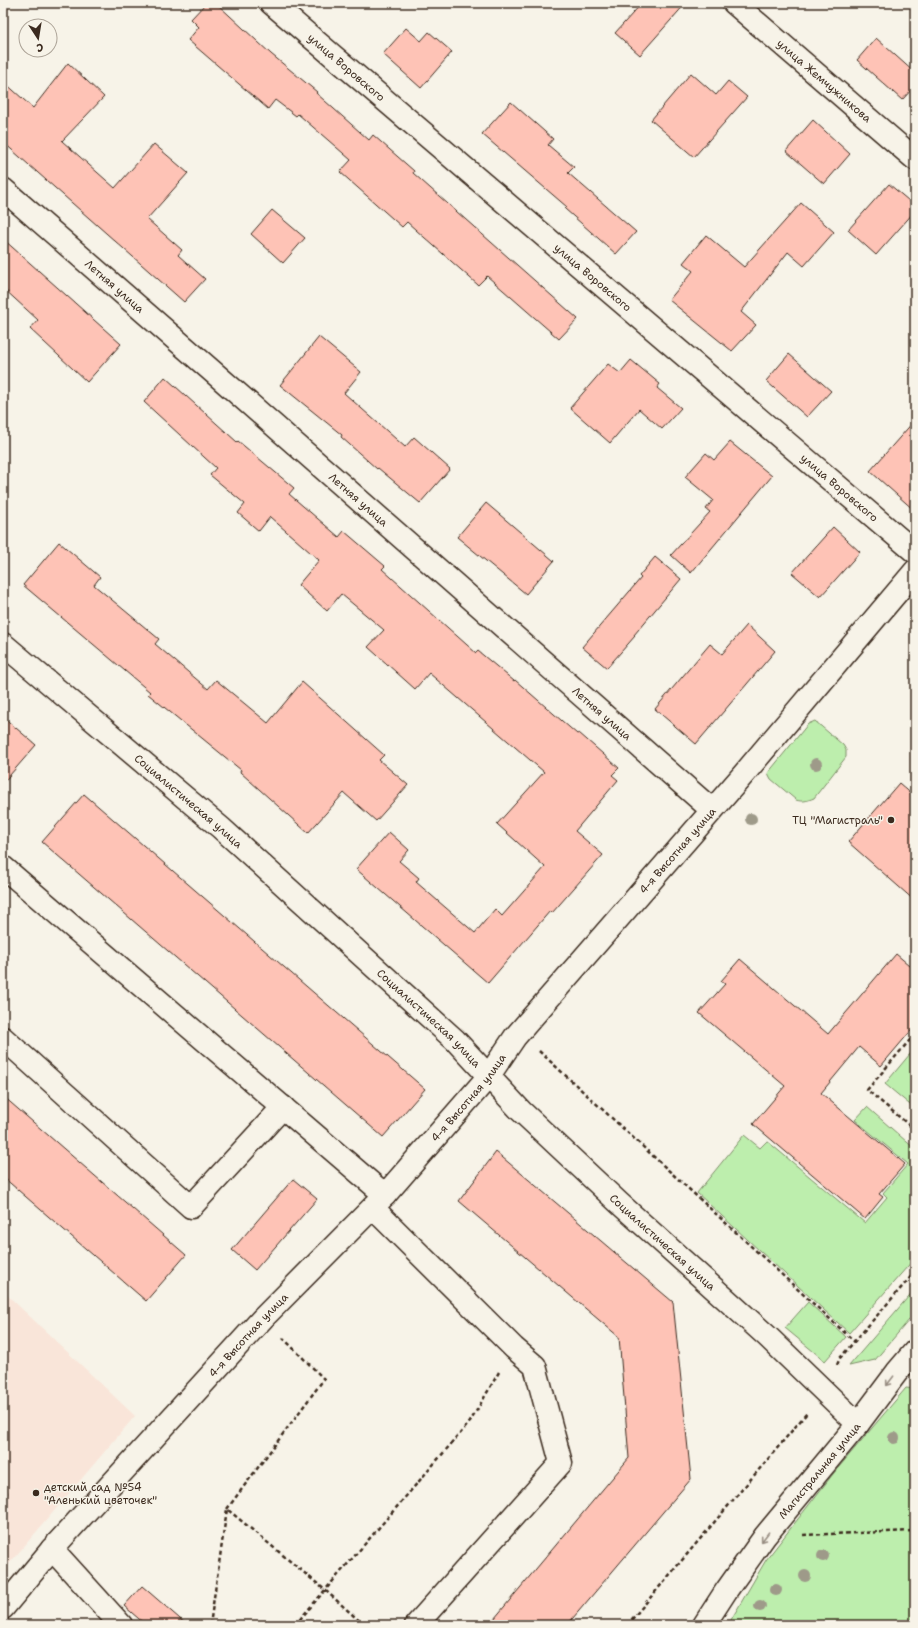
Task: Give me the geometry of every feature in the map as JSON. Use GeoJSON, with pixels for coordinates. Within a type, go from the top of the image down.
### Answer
{"type":"FeatureCollection","features":[{"type":"Feature","properties":{"kind":"street","name":"улица Воровского"},"geometry":{"type":"LineString","coordinates":[[271,3],[915,552]]}},
{"type":"Feature","properties":{"kind":"street","name":"улица Жемчужникова"},"geometry":{"type":"LineString","coordinates":[[734,3],[915,159]]}},
{"type":"Feature","properties":{"kind":"street","name":"Летняя улица"},"geometry":{"type":"LineString","coordinates":[[3,190],[226,383],[712,810]]}},
{"type":"Feature","properties":{"kind":"street","name":"4-я Высотная улица"},"geometry":{"type":"LineString","coordinates":[[3,1608],[52,1549],[263,1318],[379,1201],[488,1077],[519,1033],[712,810],[915,571]]}},
{"type":"Feature","properties":{"kind":"street","name":"Социалистическая улица"},"geometry":{"type":"LineString","coordinates":[[3,644],[221,828],[455,1040],[488,1077],[532,1122],[619,1203],[768,1337],[858,1424]]}},
{"type":"Feature","properties":{"kind":"street"},"geometry":{"type":"LineString","coordinates":[[3,867],[283,1107],[379,1201],[514,1348],[535,1366],[561,1463],[416,1625]]}},
{"type":"Feature","properties":{"kind":"street"},"geometry":{"type":"LineString","coordinates":[[3,1038],[191,1207],[283,1107]]}},
{"type":"Feature","properties":{"kind":"street","name":"Магистральная улица"},"geometry":{"type":"LineString","coordinates":[[704,1625],[765,1536],[858,1424],[897,1372],[915,1351]]}},
{"type":"Feature","properties":{"kind":"street"},"geometry":{"type":"LineString","coordinates":[[52,1549],[121,1625]]}},
{"type":"Feature","properties":{"kind":"street","name":"Магистральная улица"},"geometry":{"type":"LineString","coordinates":[[696,1625],[726,1591]]}},
{"type":"Feature","properties":{"kind":"path"},"geometry":{"type":"LineString","coordinates":[[519,1033],[855,1342]]}},
{"type":"Feature","properties":{"kind":"path"},"geometry":{"type":"LineString","coordinates":[[915,1034],[867,1090],[915,1130]]}},
{"type":"Feature","properties":{"kind":"path"},"geometry":{"type":"LineString","coordinates":[[627,1625],[824,1392],[840,1358],[915,1272]]}},
{"type":"Feature","properties":{"kind":"path"},"geometry":{"type":"LineString","coordinates":[[210,1625],[227,1509],[324,1379],[263,1318]]}},
{"type":"Feature","properties":{"kind":"path"},"geometry":{"type":"LineString","coordinates":[[295,1625],[470,1422],[514,1348]]}},
{"type":"Feature","properties":{"kind":"path"},"geometry":{"type":"LineString","coordinates":[[3,1477],[7,1495],[3,1496]]}},
{"type":"Feature","properties":{"kind":"path"},"geometry":{"type":"LineString","coordinates":[[227,1509],[326,1590],[364,1625]]}},
{"type":"Feature","properties":{"kind":"path"},"geometry":{"type":"LineString","coordinates":[[765,1536],[915,1531]]}},
{"type":"Feature","properties":{"kind":"shaded area","name":"детский сад №54 \"Аленький цветочек\""},"geometry":{"type":"Polygon","coordinates":[[[3,1291],[135,1416],[3,1571],[3,1291]]]}},
{"type":"Feature","properties":{"kind":"green space"},"geometry":{"type":"Polygon","coordinates":[[[815,721],[843,745],[846,750],[846,757],[814,798],[805,801],[798,801],[771,779],[768,773],[808,724],[815,721]]]}},
{"type":"Feature","properties":{"kind":"green space"},"geometry":{"type":"Polygon","coordinates":[[[915,1048],[915,1109],[885,1084],[915,1048]]]}},
{"type":"Feature","properties":{"kind":"green space"},"geometry":{"type":"Polygon","coordinates":[[[867,1107],[915,1149],[915,1258],[849,1333],[697,1193],[744,1135],[760,1148],[767,1141],[865,1223],[887,1197],[883,1193],[908,1164],[855,1120],[867,1107]]]}},
{"type":"Feature","properties":{"kind":"green space"},"geometry":{"type":"Polygon","coordinates":[[[915,1289],[915,1313],[875,1360],[849,1366],[915,1289]]]}},
{"type":"Feature","properties":{"kind":"green space"},"geometry":{"type":"Polygon","coordinates":[[[808,1302],[846,1337],[825,1361],[785,1328],[808,1302]]]}},
{"type":"Feature","properties":{"kind":"green space"},"geometry":{"type":"Polygon","coordinates":[[[906,1388],[915,1389],[915,1625],[728,1625],[766,1560],[833,1474],[906,1388]]]}},
{"type":"Feature","properties":{"kind":"building"},"geometry":{"type":"Polygon","coordinates":[[[206,3],[216,3],[271,54],[317,92],[316,93],[369,140],[373,135],[414,171],[413,173],[578,319],[559,339],[487,276],[478,285],[407,222],[402,227],[340,172],[351,160],[298,114],[296,116],[275,100],[268,109],[188,40],[199,27],[191,19],[206,3]]]}},
{"type":"Feature","properties":{"kind":"building"},"geometry":{"type":"Polygon","coordinates":[[[642,3],[686,3],[640,55],[615,33],[642,3]]]}},
{"type":"Feature","properties":{"kind":"building"},"geometry":{"type":"Polygon","coordinates":[[[406,28],[421,41],[429,32],[452,52],[421,88],[383,54],[406,28]]]}},
{"type":"Feature","properties":{"kind":"building"},"geometry":{"type":"Polygon","coordinates":[[[876,38],[915,73],[915,86],[902,100],[857,60],[876,38]]]}},
{"type":"Feature","properties":{"kind":"building"},"geometry":{"type":"Polygon","coordinates":[[[68,63],[104,97],[62,141],[115,188],[154,144],[188,173],[147,219],[182,250],[178,255],[205,279],[184,302],[3,142],[3,81],[33,108],[68,63]]]}},
{"type":"Feature","properties":{"kind":"building"},"geometry":{"type":"Polygon","coordinates":[[[691,73],[716,95],[728,81],[747,97],[694,157],[651,120],[691,73]]]}},
{"type":"Feature","properties":{"kind":"building"},"geometry":{"type":"Polygon","coordinates":[[[511,102],[553,139],[548,145],[574,167],[568,173],[636,232],[616,254],[565,209],[567,207],[482,134],[511,102]]]}},
{"type":"Feature","properties":{"kind":"building"},"geometry":{"type":"Polygon","coordinates":[[[813,120],[850,154],[824,184],[786,151],[813,120]]]}},
{"type":"Feature","properties":{"kind":"building"},"geometry":{"type":"Polygon","coordinates":[[[889,184],[915,206],[915,211],[876,255],[848,230],[889,184]]]}},
{"type":"Feature","properties":{"kind":"building"},"geometry":{"type":"Polygon","coordinates":[[[801,203],[834,232],[804,266],[788,252],[741,312],[756,325],[732,351],[669,300],[693,271],[683,263],[706,235],[744,267],[801,203]]]}},
{"type":"Feature","properties":{"kind":"building"},"geometry":{"type":"Polygon","coordinates":[[[272,210],[305,238],[283,263],[251,234],[272,210]]]}},
{"type":"Feature","properties":{"kind":"building"},"geometry":{"type":"Polygon","coordinates":[[[3,239],[121,344],[87,382],[30,329],[38,320],[3,288],[3,239]]]}},
{"type":"Feature","properties":{"kind":"building"},"geometry":{"type":"Polygon","coordinates":[[[319,337],[361,372],[344,393],[405,447],[414,437],[450,469],[420,503],[378,468],[377,469],[341,437],[342,435],[280,385],[319,337]]]}},
{"type":"Feature","properties":{"kind":"building"},"geometry":{"type":"Polygon","coordinates":[[[789,354],[831,391],[807,417],[766,381],[789,354]]]}},
{"type":"Feature","properties":{"kind":"building"},"geometry":{"type":"Polygon","coordinates":[[[631,360],[660,384],[657,388],[681,408],[662,429],[639,409],[610,443],[570,408],[608,364],[620,373],[631,360]]]}},
{"type":"Feature","properties":{"kind":"building"},"geometry":{"type":"Polygon","coordinates":[[[165,377],[237,442],[238,441],[294,488],[289,494],[339,537],[344,531],[385,566],[382,569],[476,653],[478,651],[514,681],[515,680],[619,768],[612,775],[618,780],[575,831],[603,855],[552,913],[550,911],[488,983],[356,869],[389,832],[409,850],[399,861],[419,878],[416,882],[475,933],[495,909],[502,916],[545,867],[497,824],[544,772],[429,673],[415,689],[368,647],[384,630],[341,594],[327,611],[298,585],[319,560],[270,517],[259,531],[238,513],[245,504],[210,475],[216,468],[144,402],[165,377]]]}},
{"type":"Feature","properties":{"kind":"building"},"geometry":{"type":"Polygon","coordinates":[[[915,420],[915,511],[870,471],[915,420]]]}},
{"type":"Feature","properties":{"kind":"building"},"geometry":{"type":"Polygon","coordinates":[[[730,442],[772,476],[691,573],[671,555],[710,512],[706,509],[713,500],[685,477],[706,453],[714,460],[730,442]]]}},
{"type":"Feature","properties":{"kind":"building"},"geometry":{"type":"Polygon","coordinates":[[[486,503],[554,561],[526,594],[457,537],[486,503]]]}},
{"type":"Feature","properties":{"kind":"building"},"geometry":{"type":"Polygon","coordinates":[[[833,527],[860,552],[820,597],[792,573],[833,527]]]}},
{"type":"Feature","properties":{"kind":"building"},"geometry":{"type":"Polygon","coordinates":[[[59,542],[100,577],[94,585],[159,639],[155,644],[208,689],[216,680],[268,723],[302,682],[384,755],[379,760],[408,785],[376,821],[344,793],[308,833],[240,772],[241,770],[148,694],[150,692],[23,585],[59,542]]]}},
{"type":"Feature","properties":{"kind":"building"},"geometry":{"type":"Polygon","coordinates":[[[655,557],[681,579],[607,668],[582,647],[641,578],[639,576],[655,557]]]}},
{"type":"Feature","properties":{"kind":"building"},"geometry":{"type":"Polygon","coordinates":[[[747,625],[775,651],[696,744],[655,709],[710,644],[722,654],[747,625]]]}},
{"type":"Feature","properties":{"kind":"building"},"geometry":{"type":"Polygon","coordinates":[[[3,717],[36,745],[3,783],[3,717]]]}},
{"type":"Feature","properties":{"kind":"building","name":"ТЦ \"Магистраль\""},"geometry":{"type":"Polygon","coordinates":[[[899,783],[915,797],[915,901],[848,842],[899,783]]]}},
{"type":"Feature","properties":{"kind":"building"},"geometry":{"type":"Polygon","coordinates":[[[84,794],[425,1089],[383,1137],[42,842],[84,794]]]}},
{"type":"Feature","properties":{"kind":"building"},"geometry":{"type":"Polygon","coordinates":[[[896,954],[915,970],[915,1026],[881,1066],[859,1047],[821,1093],[905,1164],[879,1194],[883,1197],[865,1219],[753,1124],[785,1086],[699,1013],[725,984],[721,981],[740,959],[828,1034],[896,954]]]}},
{"type":"Feature","properties":{"kind":"building"},"geometry":{"type":"Polygon","coordinates":[[[3,1096],[186,1255],[146,1301],[3,1177],[3,1096]]]}},
{"type":"Feature","properties":{"kind":"building"},"geometry":{"type":"Polygon","coordinates":[[[496,1152],[673,1302],[691,1479],[567,1625],[489,1625],[629,1458],[619,1337],[459,1201],[496,1152]]]}},
{"type":"Feature","properties":{"kind":"building"},"geometry":{"type":"Polygon","coordinates":[[[293,1179],[317,1199],[255,1270],[232,1250],[293,1179]]]}},
{"type":"Feature","properties":{"kind":"building"},"geometry":{"type":"Polygon","coordinates":[[[142,1586],[187,1625],[146,1625],[124,1606],[142,1586]]]}},
{"type":"Feature","properties":{"kind":"place","name":"ТЦ \"Магистраль\""},"geometry":{"type":"Point","coordinates":[891,820]}},
{"type":"Feature","properties":{"kind":"place","name":"детский сад №54 \"Аленький цветочек\""},"geometry":{"type":"Point","coordinates":[36,1493]}}]}
